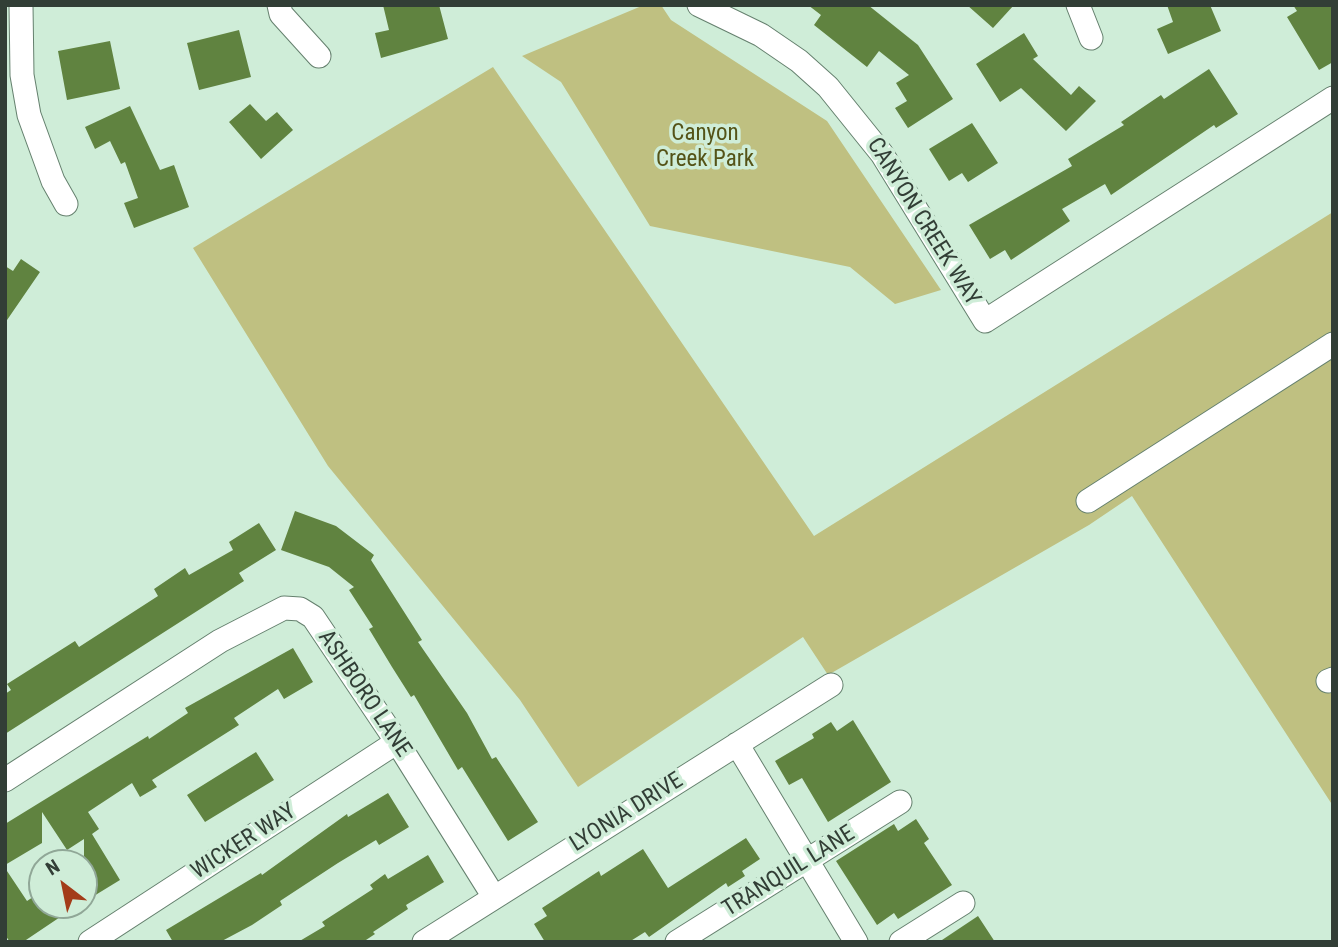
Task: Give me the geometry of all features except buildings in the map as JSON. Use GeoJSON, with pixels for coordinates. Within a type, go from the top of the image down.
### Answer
{"type":"FeatureCollection","features":[{"type":"Feature","properties":{"kind":"street"},"geometry":{"type":"LineString","coordinates":[[20,5],[22,75],[29,116],[53,181],[66,204]]}},
{"type":"Feature","properties":{"kind":"street"},"geometry":{"type":"LineString","coordinates":[[279,5],[281,14],[319,57]]}},
{"type":"Feature","properties":{"kind":"street","name":"CANYON CREEK WAY"},"geometry":{"type":"LineString","coordinates":[[699,5],[761,35],[799,61],[844,104],[882,154],[985,321],[1333,98]]}},
{"type":"Feature","properties":{"kind":"street"},"geometry":{"type":"LineString","coordinates":[[1078,5],[1091,38]]}},
{"type":"Feature","properties":{"kind":"street"},"geometry":{"type":"LineString","coordinates":[[1088,501],[1333,344]]}},
{"type":"Feature","properties":{"kind":"street","name":"ASHBORO LANE"},"geometry":{"type":"LineString","coordinates":[[5,780],[220,641],[284,608],[300,610],[313,617],[397,742],[494,897]]}},
{"type":"Feature","properties":{"kind":"street","name":"LYONIA DRIVE"},"geometry":{"type":"LineString","coordinates":[[424,942],[831,685]]}},
{"type":"Feature","properties":{"kind":"street","name":"WICKER WAY"},"geometry":{"type":"LineString","coordinates":[[90,942],[397,742]]}},
{"type":"Feature","properties":{"kind":"street"},"geometry":{"type":"LineString","coordinates":[[737,744],[856,942]]}},
{"type":"Feature","properties":{"kind":"street","name":"TRANQUIL LANE"},"geometry":{"type":"LineString","coordinates":[[677,942],[900,802]]}},
{"type":"Feature","properties":{"kind":"street"},"geometry":{"type":"LineString","coordinates":[[901,942],[963,903]]}},
{"type":"Feature","properties":{"kind":"green space","name":"Canyon Creek Park"},"geometry":{"type":"Polygon","coordinates":[[[644,5],[661,5],[671,20],[827,121],[941,290],[895,304],[850,267],[650,226],[561,82],[522,56],[644,5]]]}},
{"type":"Feature","properties":{"kind":"green space"},"geometry":{"type":"Polygon","coordinates":[[[493,67],[814,536],[1333,212],[1333,806],[1132,496],[1089,525],[828,675],[803,637],[578,787],[520,700],[328,466],[193,248],[493,67]]]}}]}
